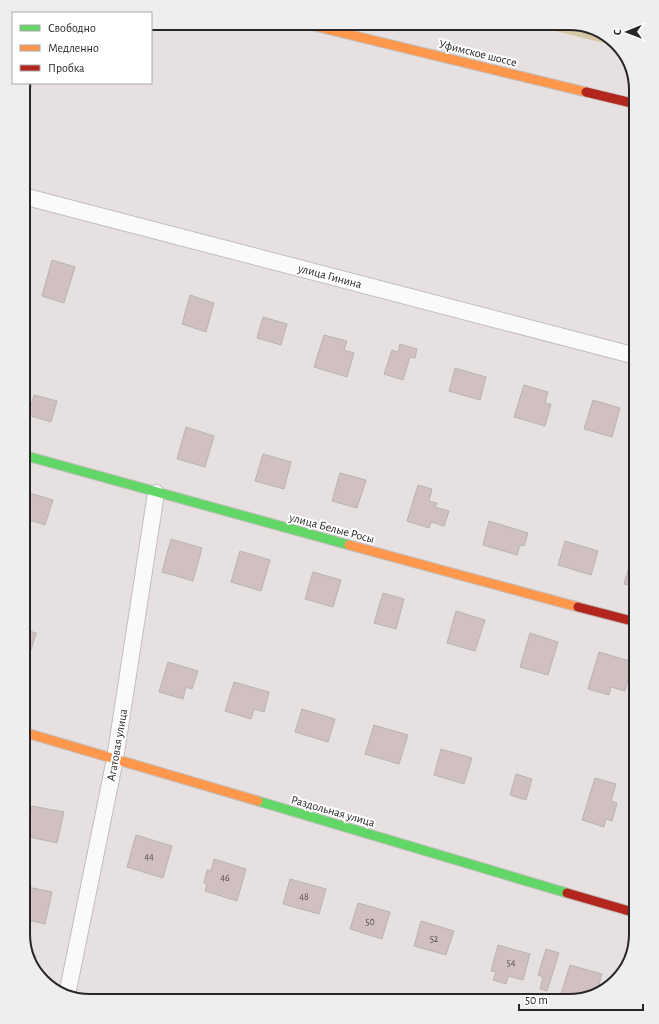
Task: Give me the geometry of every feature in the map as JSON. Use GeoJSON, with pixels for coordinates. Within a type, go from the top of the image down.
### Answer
{"type":"FeatureCollection","features":[{"type":"Feature","properties":{"kind":"street","name":"Уфимское шоссе"},"geometry":{"type":"LineString","coordinates":[[331,30],[629,102]]}},
{"type":"Feature","properties":{"kind":"street","name":"улица Гинина"},"geometry":{"type":"LineString","coordinates":[[30,198],[629,354]]}},
{"type":"Feature","properties":{"kind":"street","name":"улица Белые Росы"},"geometry":{"type":"LineString","coordinates":[[30,457],[156,493],[629,620]]}},
{"type":"Feature","properties":{"kind":"street","name":"Агатовая улица"},"geometry":{"type":"LineString","coordinates":[[68,990],[115,759],[156,493]]}},
{"type":"Feature","properties":{"kind":"street","name":"Раздольная улица"},"geometry":{"type":"LineString","coordinates":[[30,734],[629,911]]}},
{"type":"Feature","properties":{"kind":"shaded area"},"geometry":{"type":"Polygon","coordinates":[[[551,30],[581,31],[596,36],[607,44],[551,30]]]}},
{"type":"Feature","properties":{"kind":"building"},"geometry":{"type":"Polygon","coordinates":[[[52,260],[75,267],[64,303],[42,296],[52,260]]]}},
{"type":"Feature","properties":{"kind":"building"},"geometry":{"type":"Polygon","coordinates":[[[190,295],[214,303],[206,332],[182,324],[190,295]]]}},
{"type":"Feature","properties":{"kind":"building"},"geometry":{"type":"Polygon","coordinates":[[[263,317],[287,324],[281,345],[257,338],[263,317]]]}},
{"type":"Feature","properties":{"kind":"building"},"geometry":{"type":"Polygon","coordinates":[[[324,335],[347,341],[344,350],[354,353],[347,377],[314,367],[324,335]]]}},
{"type":"Feature","properties":{"kind":"building"},"geometry":{"type":"Polygon","coordinates":[[[400,344],[417,349],[415,358],[410,357],[403,380],[384,374],[392,350],[398,352],[400,344]]]}},
{"type":"Feature","properties":{"kind":"building"},"geometry":{"type":"Polygon","coordinates":[[[455,368],[486,377],[480,400],[449,391],[455,368]]]}},
{"type":"Feature","properties":{"kind":"building"},"geometry":{"type":"Polygon","coordinates":[[[524,385],[548,392],[545,403],[551,404],[545,426],[514,417],[524,385]]]}},
{"type":"Feature","properties":{"kind":"building"},"geometry":{"type":"Polygon","coordinates":[[[34,395],[57,401],[51,422],[30,416],[30,408],[34,395]]]}},
{"type":"Feature","properties":{"kind":"building"},"geometry":{"type":"Polygon","coordinates":[[[593,400],[620,408],[612,437],[584,429],[593,400]]]}},
{"type":"Feature","properties":{"kind":"building"},"geometry":{"type":"Polygon","coordinates":[[[186,427],[214,436],[205,467],[177,459],[186,427]]]}},
{"type":"Feature","properties":{"kind":"building"},"geometry":{"type":"Polygon","coordinates":[[[263,454],[291,462],[284,489],[255,481],[263,454]]]}},
{"type":"Feature","properties":{"kind":"building"},"geometry":{"type":"Polygon","coordinates":[[[340,473],[366,480],[357,508],[332,501],[340,473]]]}},
{"type":"Feature","properties":{"kind":"building"},"geometry":{"type":"Polygon","coordinates":[[[418,485],[432,489],[429,501],[437,503],[435,507],[449,511],[444,526],[431,522],[429,528],[407,521],[418,485]]]}},
{"type":"Feature","properties":{"kind":"building"},"geometry":{"type":"Polygon","coordinates":[[[30,493],[53,500],[45,525],[30,520],[30,493]]]}},
{"type":"Feature","properties":{"kind":"building"},"geometry":{"type":"Polygon","coordinates":[[[489,521],[528,533],[524,546],[520,545],[517,555],[483,545],[489,521]]]}},
{"type":"Feature","properties":{"kind":"building"},"geometry":{"type":"Polygon","coordinates":[[[171,539],[202,548],[193,581],[162,572],[171,539]]]}},
{"type":"Feature","properties":{"kind":"building"},"geometry":{"type":"Polygon","coordinates":[[[565,541],[598,551],[591,575],[558,565],[565,541]]]}},
{"type":"Feature","properties":{"kind":"building"},"geometry":{"type":"Polygon","coordinates":[[[240,551],[270,560],[261,591],[231,582],[240,551]]]}},
{"type":"Feature","properties":{"kind":"building"},"geometry":{"type":"Polygon","coordinates":[[[629,567],[629,585],[624,584],[629,567]]]}},
{"type":"Feature","properties":{"kind":"building"},"geometry":{"type":"Polygon","coordinates":[[[313,572],[341,580],[333,607],[305,599],[313,572]]]}},
{"type":"Feature","properties":{"kind":"building"},"geometry":{"type":"Polygon","coordinates":[[[383,593],[404,599],[396,629],[374,623],[383,593]]]}},
{"type":"Feature","properties":{"kind":"building"},"geometry":{"type":"Polygon","coordinates":[[[456,611],[485,620],[475,651],[447,643],[456,611]]]}},
{"type":"Feature","properties":{"kind":"building"},"geometry":{"type":"Polygon","coordinates":[[[30,631],[36,633],[30,653],[30,631]]]}},
{"type":"Feature","properties":{"kind":"building"},"geometry":{"type":"Polygon","coordinates":[[[530,633],[558,642],[548,675],[520,667],[530,633]]]}},
{"type":"Feature","properties":{"kind":"building"},"geometry":{"type":"Polygon","coordinates":[[[599,652],[629,661],[629,676],[625,691],[611,687],[609,695],[588,689],[599,652]]]}},
{"type":"Feature","properties":{"kind":"building"},"geometry":{"type":"Polygon","coordinates":[[[168,662],[198,671],[192,689],[186,687],[183,699],[159,692],[168,662]]]}},
{"type":"Feature","properties":{"kind":"building"},"geometry":{"type":"Polygon","coordinates":[[[234,682],[269,692],[264,712],[254,709],[251,719],[225,711],[234,682]]]}},
{"type":"Feature","properties":{"kind":"building"},"geometry":{"type":"Polygon","coordinates":[[[302,709],[335,719],[328,742],[295,732],[302,709]]]}},
{"type":"Feature","properties":{"kind":"building"},"geometry":{"type":"Polygon","coordinates":[[[374,725],[408,735],[399,764],[365,754],[374,725]]]}},
{"type":"Feature","properties":{"kind":"building"},"geometry":{"type":"Polygon","coordinates":[[[441,749],[472,758],[464,784],[434,775],[441,749]]]}},
{"type":"Feature","properties":{"kind":"building"},"geometry":{"type":"Polygon","coordinates":[[[516,774],[532,779],[526,800],[510,795],[516,774]]]}},
{"type":"Feature","properties":{"kind":"building"},"geometry":{"type":"Polygon","coordinates":[[[595,778],[616,784],[611,801],[617,803],[612,821],[606,819],[604,827],[582,820],[595,778]]]}},
{"type":"Feature","properties":{"kind":"building"},"geometry":{"type":"Polygon","coordinates":[[[32,806],[64,812],[57,843],[30,837],[30,815],[32,806]]]}},
{"type":"Feature","properties":{"kind":"building"},"geometry":{"type":"Polygon","coordinates":[[[136,835],[172,846],[163,878],[127,867],[136,835]]]}},
{"type":"Feature","properties":{"kind":"building"},"geometry":{"type":"Polygon","coordinates":[[[214,859],[246,869],[237,901],[205,891],[207,884],[204,883],[207,870],[211,871],[214,859]]]}},
{"type":"Feature","properties":{"kind":"building"},"geometry":{"type":"Polygon","coordinates":[[[290,879],[326,889],[319,914],[283,904],[290,879]]]}},
{"type":"Feature","properties":{"kind":"building"},"geometry":{"type":"Polygon","coordinates":[[[30,887],[52,892],[45,924],[30,921],[30,887]]]}},
{"type":"Feature","properties":{"kind":"building"},"geometry":{"type":"Polygon","coordinates":[[[358,903],[390,912],[382,939],[350,929],[358,903]]]}},
{"type":"Feature","properties":{"kind":"building"},"geometry":{"type":"Polygon","coordinates":[[[421,921],[454,931],[446,955],[414,946],[421,921]]]}},
{"type":"Feature","properties":{"kind":"building"},"geometry":{"type":"Polygon","coordinates":[[[498,945],[530,954],[523,980],[508,976],[506,984],[493,980],[496,972],[491,971],[498,945]]]}},
{"type":"Feature","properties":{"kind":"building"},"geometry":{"type":"Polygon","coordinates":[[[546,949],[559,953],[547,991],[540,989],[543,977],[538,975],[546,949]]]}},
{"type":"Feature","properties":{"kind":"building"},"geometry":{"type":"Polygon","coordinates":[[[570,965],[602,974],[598,987],[596,988],[585,992],[561,994],[570,965]]]}},
{"type":"Feature","properties":{"kind":"traffic: fast"},"geometry":{"type":"LineString","coordinates":[[30,457],[349,545]]}},
{"type":"Feature","properties":{"kind":"traffic: fast"},"geometry":{"type":"LineString","coordinates":[[258,801],[567,893]]}},
{"type":"Feature","properties":{"kind":"traffic: slow"},"geometry":{"type":"LineString","coordinates":[[330,30],[586,92]]}},
{"type":"Feature","properties":{"kind":"traffic: slow"},"geometry":{"type":"LineString","coordinates":[[349,545],[578,607]]}},
{"type":"Feature","properties":{"kind":"traffic: slow"},"geometry":{"type":"LineString","coordinates":[[30,734],[258,801]]}},
{"type":"Feature","properties":{"kind":"traffic: jam"},"geometry":{"type":"LineString","coordinates":[[586,92],[629,102]]}},
{"type":"Feature","properties":{"kind":"traffic: jam"},"geometry":{"type":"LineString","coordinates":[[578,607],[629,620]]}},
{"type":"Feature","properties":{"kind":"traffic: jam"},"geometry":{"type":"LineString","coordinates":[[567,893],[629,911]]}}]}
